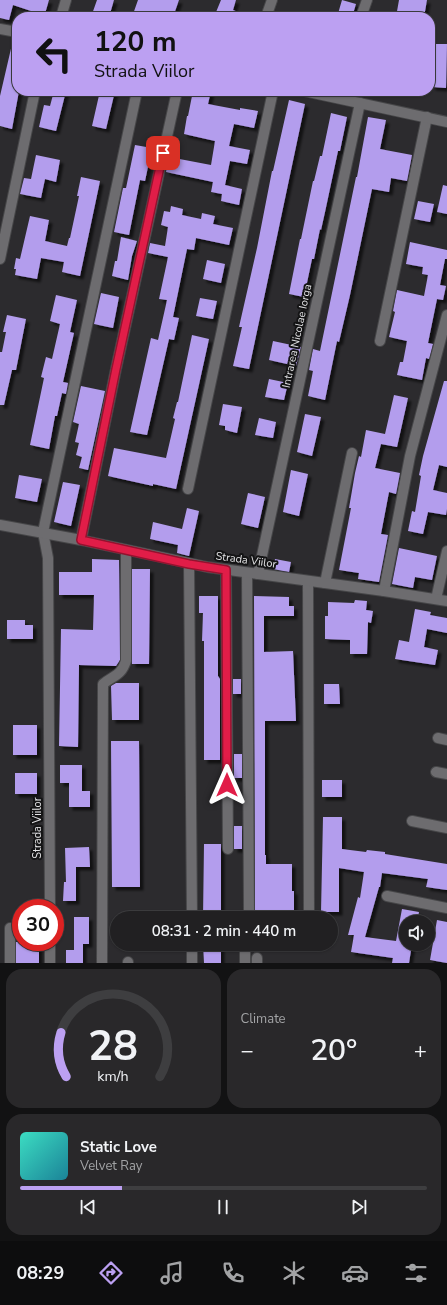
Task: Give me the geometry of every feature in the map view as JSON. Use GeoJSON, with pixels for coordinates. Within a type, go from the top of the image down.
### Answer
{"type":"FeatureCollection","features":[{"type":"Feature","properties":{"kind":"street"},"geometry":{"type":"LineString","coordinates":[[62,12],[66,0]]}},
{"type":"Feature","properties":{"kind":"street"},"geometry":{"type":"LineString","coordinates":[[268,12],[272,0]]}},
{"type":"Feature","properties":{"kind":"street"},"geometry":{"type":"LineString","coordinates":[[362,12],[366,0]]}},
{"type":"Feature","properties":{"kind":"street"},"geometry":{"type":"LineString","coordinates":[[0,28],[12,31]]}},
{"type":"Feature","properties":{"kind":"street"},"geometry":{"type":"LineString","coordinates":[[0,259],[34,96]]}},
{"type":"Feature","properties":{"kind":"street"},"geometry":{"type":"LineString","coordinates":[[43,532],[136,96]]}},
{"type":"Feature","properties":{"kind":"street"},"geometry":{"type":"LineString","coordinates":[[81,540],[116,369],[176,96]]}},
{"type":"Feature","properties":{"kind":"street"},"geometry":{"type":"LineString","coordinates":[[188,489],[273,96]]}},
{"type":"Feature","properties":{"kind":"street"},"geometry":{"type":"LineString","coordinates":[[341,96],[360,103],[447,122]]}},
{"type":"Feature","properties":{"kind":"street","name":"Intrarea Nicolae Iorga"},"geometry":{"type":"LineString","coordinates":[[258,574],[360,103]]}},
{"type":"Feature","properties":{"kind":"street"},"geometry":{"type":"LineString","coordinates":[[380,341],[428,117]]}},
{"type":"Feature","properties":{"kind":"street"},"geometry":{"type":"LineString","coordinates":[[384,591],[410,456],[447,315]]}},
{"type":"Feature","properties":{"kind":"street"},"geometry":{"type":"LineString","coordinates":[[325,583],[352,452]]}},
{"type":"Feature","properties":{"kind":"street","name":"Strada Viilor"},"geometry":{"type":"LineString","coordinates":[[0,525],[43,532],[189,564],[447,601]]}},
{"type":"Feature","properties":{"kind":"street","name":"Strada Viilor"},"geometry":{"type":"LineString","coordinates":[[43,532],[48,558],[50,899]]}},
{"type":"Feature","properties":{"kind":"street"},"geometry":{"type":"LineString","coordinates":[[102,963],[103,684],[108,679],[117,676],[123,669],[126,661],[126,550]]}},
{"type":"Feature","properties":{"kind":"street"},"geometry":{"type":"LineString","coordinates":[[436,599],[447,551]]}},
{"type":"Feature","properties":{"kind":"street"},"geometry":{"type":"LineString","coordinates":[[189,564],[192,911]]}},
{"type":"Feature","properties":{"kind":"street"},"geometry":{"type":"LineString","coordinates":[[226,570],[228,849]]}},
{"type":"Feature","properties":{"kind":"street"},"geometry":{"type":"LineString","coordinates":[[247,573],[249,911]]}},
{"type":"Feature","properties":{"kind":"street"},"geometry":{"type":"LineString","coordinates":[[308,581],[309,911]]}},
{"type":"Feature","properties":{"kind":"street"},"geometry":{"type":"LineString","coordinates":[[436,772],[447,774]]}},
{"type":"Feature","properties":{"kind":"street"},"geometry":{"type":"LineString","coordinates":[[412,821],[447,828]]}},
{"type":"Feature","properties":{"kind":"street"},"geometry":{"type":"LineString","coordinates":[[387,896],[447,908]]}},
{"type":"Feature","properties":{"kind":"street"},"geometry":{"type":"LineString","coordinates":[[10,928],[10,963]]}},
{"type":"Feature","properties":{"kind":"street"},"geometry":{"type":"LineString","coordinates":[[50,951],[50,963]]}},
{"type":"Feature","properties":{"kind":"street"},"geometry":{"type":"LineString","coordinates":[[192,951],[192,963]]}},
{"type":"Feature","properties":{"kind":"street"},"geometry":{"type":"LineString","coordinates":[[245,951],[245,963]]}},
{"type":"Feature","properties":{"kind":"building"},"geometry":{"type":"Polygon","coordinates":[[[0,0],[49,0],[45,12],[31,12],[13,5],[9,20],[0,18],[0,0]]]}},
{"type":"Feature","properties":{"kind":"building"},"geometry":{"type":"Polygon","coordinates":[[[97,0],[114,0],[110,12],[93,12],[97,0]]]}},
{"type":"Feature","properties":{"kind":"building"},"geometry":{"type":"Polygon","coordinates":[[[138,0],[179,0],[175,12],[134,12],[138,0]]]}},
{"type":"Feature","properties":{"kind":"building"},"geometry":{"type":"Polygon","coordinates":[[[221,0],[236,0],[233,10],[238,12],[216,12],[221,0]]]}},
{"type":"Feature","properties":{"kind":"building"},"geometry":{"type":"Polygon","coordinates":[[[342,0],[356,4],[354,12],[338,12],[342,0]]]}},
{"type":"Feature","properties":{"kind":"building"},"geometry":{"type":"Polygon","coordinates":[[[399,0],[427,0],[425,12],[397,12],[399,0]]]}},
{"type":"Feature","properties":{"kind":"building"},"geometry":{"type":"Polygon","coordinates":[[[12,44],[12,96],[18,96],[12,129],[0,126],[0,96],[12,44]]]}},
{"type":"Feature","properties":{"kind":"building"},"geometry":{"type":"Polygon","coordinates":[[[435,44],[447,44],[446,88],[435,87],[435,44]]]}},
{"type":"Feature","properties":{"kind":"building"},"geometry":{"type":"Polygon","coordinates":[[[53,96],[65,96],[56,131],[39,127],[44,105],[50,106],[53,96]]]}},
{"type":"Feature","properties":{"kind":"building"},"geometry":{"type":"Polygon","coordinates":[[[99,96],[114,96],[106,129],[92,126],[99,96]]]}},
{"type":"Feature","properties":{"kind":"building"},"geometry":{"type":"Polygon","coordinates":[[[192,96],[210,96],[208,104],[240,110],[240,108],[258,111],[254,128],[234,124],[229,146],[250,150],[247,164],[230,161],[225,185],[242,189],[239,205],[221,201],[222,194],[211,192],[213,182],[166,172],[169,157],[211,165],[215,141],[184,134],[192,96]]]}},
{"type":"Feature","properties":{"kind":"building"},"geometry":{"type":"Polygon","coordinates":[[[289,100],[305,104],[249,369],[233,366],[242,327],[239,327],[257,248],[272,171],[289,100]]]}},
{"type":"Feature","properties":{"kind":"building"},"geometry":{"type":"Polygon","coordinates":[[[331,113],[347,117],[304,297],[289,294],[313,181],[320,156],[322,156],[331,113]]]}},
{"type":"Feature","properties":{"kind":"building"},"geometry":{"type":"Polygon","coordinates":[[[368,117],[386,120],[380,149],[412,155],[407,181],[391,178],[389,192],[372,189],[350,295],[339,342],[337,341],[325,400],[308,396],[313,371],[309,370],[313,349],[320,351],[357,177],[368,117]]]}},
{"type":"Feature","properties":{"kind":"building"},"geometry":{"type":"Polygon","coordinates":[[[135,145],[152,148],[145,181],[140,180],[129,235],[114,232],[123,188],[126,188],[135,145]]]}},
{"type":"Feature","properties":{"kind":"building"},"geometry":{"type":"Polygon","coordinates":[[[36,155],[60,160],[56,182],[45,179],[41,198],[20,194],[24,178],[31,179],[36,155]]]}},
{"type":"Feature","properties":{"kind":"building"},"geometry":{"type":"Polygon","coordinates":[[[81,177],[100,181],[80,276],[62,272],[64,262],[41,258],[37,279],[15,275],[16,269],[14,269],[16,258],[20,259],[30,216],[49,220],[45,241],[67,246],[79,196],[77,196],[81,177]]]}},
{"type":"Feature","properties":{"kind":"building"},"geometry":{"type":"Polygon","coordinates":[[[443,185],[447,186],[447,214],[437,212],[443,185]]]}},
{"type":"Feature","properties":{"kind":"building"},"geometry":{"type":"Polygon","coordinates":[[[418,201],[434,204],[430,222],[414,219],[418,201]]]}},
{"type":"Feature","properties":{"kind":"building"},"geometry":{"type":"Polygon","coordinates":[[[171,206],[183,209],[182,215],[201,219],[202,213],[215,216],[213,224],[233,228],[229,245],[196,238],[194,250],[187,249],[173,317],[179,318],[174,340],[169,339],[147,435],[130,432],[151,338],[158,340],[167,300],[159,299],[168,257],[148,253],[150,243],[165,246],[168,227],[161,225],[164,211],[170,212],[171,206]]]}},
{"type":"Feature","properties":{"kind":"building"},"geometry":{"type":"Polygon","coordinates":[[[121,237],[137,241],[132,256],[128,280],[112,276],[115,261],[117,261],[121,237]]]}},
{"type":"Feature","properties":{"kind":"building"},"geometry":{"type":"Polygon","coordinates":[[[410,242],[447,250],[447,259],[445,259],[440,285],[446,286],[443,300],[437,299],[428,343],[433,344],[429,359],[426,358],[422,380],[397,375],[400,362],[403,362],[407,341],[389,337],[395,312],[393,311],[397,290],[424,296],[428,275],[422,274],[423,267],[406,264],[410,242]]]}},
{"type":"Feature","properties":{"kind":"building"},"geometry":{"type":"Polygon","coordinates":[[[207,260],[225,264],[221,283],[203,279],[207,260]]]}},
{"type":"Feature","properties":{"kind":"building"},"geometry":{"type":"Polygon","coordinates":[[[101,293],[119,297],[113,328],[94,324],[101,293]]]}},
{"type":"Feature","properties":{"kind":"building"},"geometry":{"type":"Polygon","coordinates":[[[56,295],[77,300],[70,332],[74,333],[63,382],[68,383],[66,394],[62,393],[57,416],[55,416],[49,449],[30,445],[44,378],[41,377],[46,357],[52,359],[60,324],[50,321],[56,295]]]}},
{"type":"Feature","properties":{"kind":"building"},"geometry":{"type":"Polygon","coordinates":[[[200,298],[217,301],[213,319],[196,316],[200,298]]]}},
{"type":"Feature","properties":{"kind":"building"},"geometry":{"type":"Polygon","coordinates":[[[7,315],[26,319],[16,370],[12,370],[4,405],[0,405],[0,352],[2,352],[6,332],[3,332],[7,315]]]}},
{"type":"Feature","properties":{"kind":"building"},"geometry":{"type":"Polygon","coordinates":[[[192,335],[209,339],[176,489],[153,484],[153,486],[108,476],[114,448],[166,458],[175,419],[173,418],[178,402],[192,335]]]}},
{"type":"Feature","properties":{"kind":"building"},"geometry":{"type":"Polygon","coordinates":[[[273,341],[301,347],[296,366],[269,360],[273,341]]]}},
{"type":"Feature","properties":{"kind":"building"},"geometry":{"type":"Polygon","coordinates":[[[269,379],[288,383],[284,400],[265,397],[269,379]]]}},
{"type":"Feature","properties":{"kind":"building"},"geometry":{"type":"Polygon","coordinates":[[[444,381],[447,381],[447,467],[439,465],[433,490],[447,493],[447,509],[446,515],[428,512],[423,534],[408,531],[412,511],[415,512],[421,476],[419,475],[423,456],[444,381]]]}},
{"type":"Feature","properties":{"kind":"building"},"geometry":{"type":"Polygon","coordinates":[[[81,386],[105,391],[88,470],[79,468],[82,457],[76,455],[79,443],[75,442],[79,424],[73,422],[81,386]]]}},
{"type":"Feature","properties":{"kind":"building"},"geometry":{"type":"Polygon","coordinates":[[[394,395],[408,398],[397,447],[381,444],[375,468],[400,473],[396,494],[389,492],[381,534],[388,535],[379,582],[358,579],[359,573],[339,570],[351,508],[349,508],[355,473],[359,456],[361,457],[366,430],[385,434],[394,395]]]}},
{"type":"Feature","properties":{"kind":"building"},"geometry":{"type":"Polygon","coordinates":[[[223,404],[242,407],[237,433],[225,430],[225,426],[219,425],[223,404]]]}},
{"type":"Feature","properties":{"kind":"building"},"geometry":{"type":"Polygon","coordinates":[[[305,414],[321,417],[312,456],[297,452],[305,414]]]}},
{"type":"Feature","properties":{"kind":"building"},"geometry":{"type":"Polygon","coordinates":[[[259,418],[276,422],[273,438],[255,435],[259,418]]]}},
{"type":"Feature","properties":{"kind":"building"},"geometry":{"type":"Polygon","coordinates":[[[291,470],[308,474],[299,516],[283,512],[291,470]]]}},
{"type":"Feature","properties":{"kind":"building"},"geometry":{"type":"Polygon","coordinates":[[[19,475],[42,479],[37,502],[15,498],[19,475]]]}},
{"type":"Feature","properties":{"kind":"building"},"geometry":{"type":"Polygon","coordinates":[[[63,482],[80,485],[71,526],[54,522],[63,482]]]}},
{"type":"Feature","properties":{"kind":"building"},"geometry":{"type":"Polygon","coordinates":[[[248,493],[265,497],[258,528],[241,524],[248,493]]]}},
{"type":"Feature","properties":{"kind":"building"},"geometry":{"type":"Polygon","coordinates":[[[187,508],[199,511],[189,556],[177,553],[178,545],[150,539],[153,522],[182,529],[187,508]]]}},
{"type":"Feature","properties":{"kind":"building"},"geometry":{"type":"Polygon","coordinates":[[[399,548],[437,556],[432,580],[415,577],[413,588],[392,584],[399,548]]]}},
{"type":"Feature","properties":{"kind":"building"},"geometry":{"type":"Polygon","coordinates":[[[92,559],[119,560],[120,660],[116,666],[79,665],[78,747],[59,746],[61,629],[93,630],[94,595],[59,595],[59,572],[92,572],[92,559]]]}},
{"type":"Feature","properties":{"kind":"building"},"geometry":{"type":"Polygon","coordinates":[[[275,559],[291,562],[289,572],[273,569],[275,559]]]}},
{"type":"Feature","properties":{"kind":"building"},"geometry":{"type":"Polygon","coordinates":[[[132,569],[150,569],[149,664],[132,664],[132,569]]]}},
{"type":"Feature","properties":{"kind":"building"},"geometry":{"type":"Polygon","coordinates":[[[199,596],[218,596],[220,760],[204,760],[204,641],[202,641],[203,613],[199,613],[199,596]]]}},
{"type":"Feature","properties":{"kind":"building"},"geometry":{"type":"Polygon","coordinates":[[[254,596],[289,597],[289,606],[294,606],[294,616],[264,616],[264,652],[293,651],[296,721],[265,721],[265,855],[266,864],[292,864],[294,911],[255,911],[254,596]]]}},
{"type":"Feature","properties":{"kind":"building"},"geometry":{"type":"Polygon","coordinates":[[[355,600],[367,601],[366,610],[373,611],[371,623],[368,622],[367,654],[350,654],[350,640],[325,639],[325,616],[328,616],[328,602],[354,603],[355,600]]]}},
{"type":"Feature","properties":{"kind":"building"},"geometry":{"type":"Polygon","coordinates":[[[415,609],[431,612],[430,615],[447,618],[447,633],[427,629],[424,647],[438,650],[435,665],[395,659],[399,640],[409,642],[415,609]]]}},
{"type":"Feature","properties":{"kind":"building"},"geometry":{"type":"Polygon","coordinates":[[[7,620],[25,620],[25,625],[33,625],[33,639],[7,639],[7,620]]]}},
{"type":"Feature","properties":{"kind":"building"},"geometry":{"type":"Polygon","coordinates":[[[233,679],[241,679],[241,694],[233,694],[233,679]]]}},
{"type":"Feature","properties":{"kind":"building"},"geometry":{"type":"Polygon","coordinates":[[[116,683],[139,683],[139,720],[112,720],[111,686],[116,683]]]}},
{"type":"Feature","properties":{"kind":"building"},"geometry":{"type":"Polygon","coordinates":[[[324,684],[339,684],[340,704],[324,704],[324,684]]]}},
{"type":"Feature","properties":{"kind":"building"},"geometry":{"type":"Polygon","coordinates":[[[13,725],[37,725],[37,755],[13,755],[13,725]]]}},
{"type":"Feature","properties":{"kind":"building"},"geometry":{"type":"Polygon","coordinates":[[[111,741],[139,741],[140,887],[112,887],[111,741]]]}},
{"type":"Feature","properties":{"kind":"building"},"geometry":{"type":"Polygon","coordinates":[[[234,754],[242,754],[242,778],[234,778],[234,754]]]}},
{"type":"Feature","properties":{"kind":"building"},"geometry":{"type":"Polygon","coordinates":[[[60,765],[82,765],[82,791],[90,791],[90,807],[69,807],[69,783],[60,783],[60,765]]]}},
{"type":"Feature","properties":{"kind":"building"},"geometry":{"type":"Polygon","coordinates":[[[15,773],[37,773],[37,794],[15,794],[15,773]]]}},
{"type":"Feature","properties":{"kind":"building"},"geometry":{"type":"Polygon","coordinates":[[[322,780],[342,780],[342,797],[322,797],[322,780]]]}},
{"type":"Feature","properties":{"kind":"building"},"geometry":{"type":"Polygon","coordinates":[[[323,817],[342,817],[342,849],[366,852],[367,850],[385,852],[385,854],[447,864],[447,890],[426,887],[428,879],[382,873],[380,887],[365,937],[396,941],[399,925],[399,951],[411,951],[409,963],[392,963],[393,958],[351,952],[354,935],[348,935],[358,897],[360,898],[364,872],[339,868],[339,912],[321,911],[323,817]]]}},
{"type":"Feature","properties":{"kind":"building"},"geometry":{"type":"Polygon","coordinates":[[[234,826],[242,826],[242,849],[234,849],[234,826]]]}},
{"type":"Feature","properties":{"kind":"building"},"geometry":{"type":"Polygon","coordinates":[[[204,844],[221,844],[221,911],[203,911],[204,844]]]}},
{"type":"Feature","properties":{"kind":"building"},"geometry":{"type":"Polygon","coordinates":[[[89,847],[90,867],[76,867],[76,901],[64,901],[63,899],[64,882],[66,882],[65,848],[89,847]]]}},
{"type":"Feature","properties":{"kind":"building"},"geometry":{"type":"Polygon","coordinates":[[[402,909],[419,912],[418,915],[401,915],[402,909]]]}},
{"type":"Feature","properties":{"kind":"building"},"geometry":{"type":"Polygon","coordinates":[[[74,917],[89,917],[89,944],[83,944],[83,963],[66,963],[66,950],[74,950],[74,917]]]}},
{"type":"Feature","properties":{"kind":"building"},"geometry":{"type":"Polygon","coordinates":[[[437,920],[447,922],[447,963],[430,960],[432,951],[435,951],[435,931],[437,920]]]}},
{"type":"Feature","properties":{"kind":"building"},"geometry":{"type":"Polygon","coordinates":[[[16,951],[39,951],[39,963],[16,963],[16,951]]]}},
{"type":"Feature","properties":{"kind":"building"},"geometry":{"type":"Polygon","coordinates":[[[203,951],[221,951],[221,963],[204,963],[203,951]]]}},
{"type":"Feature","properties":{"kind":"route"},"geometry":{"type":"LineString","coordinates":[[163,153],[116,369],[81,540],[189,564],[226,570],[227,785]]}}]}
